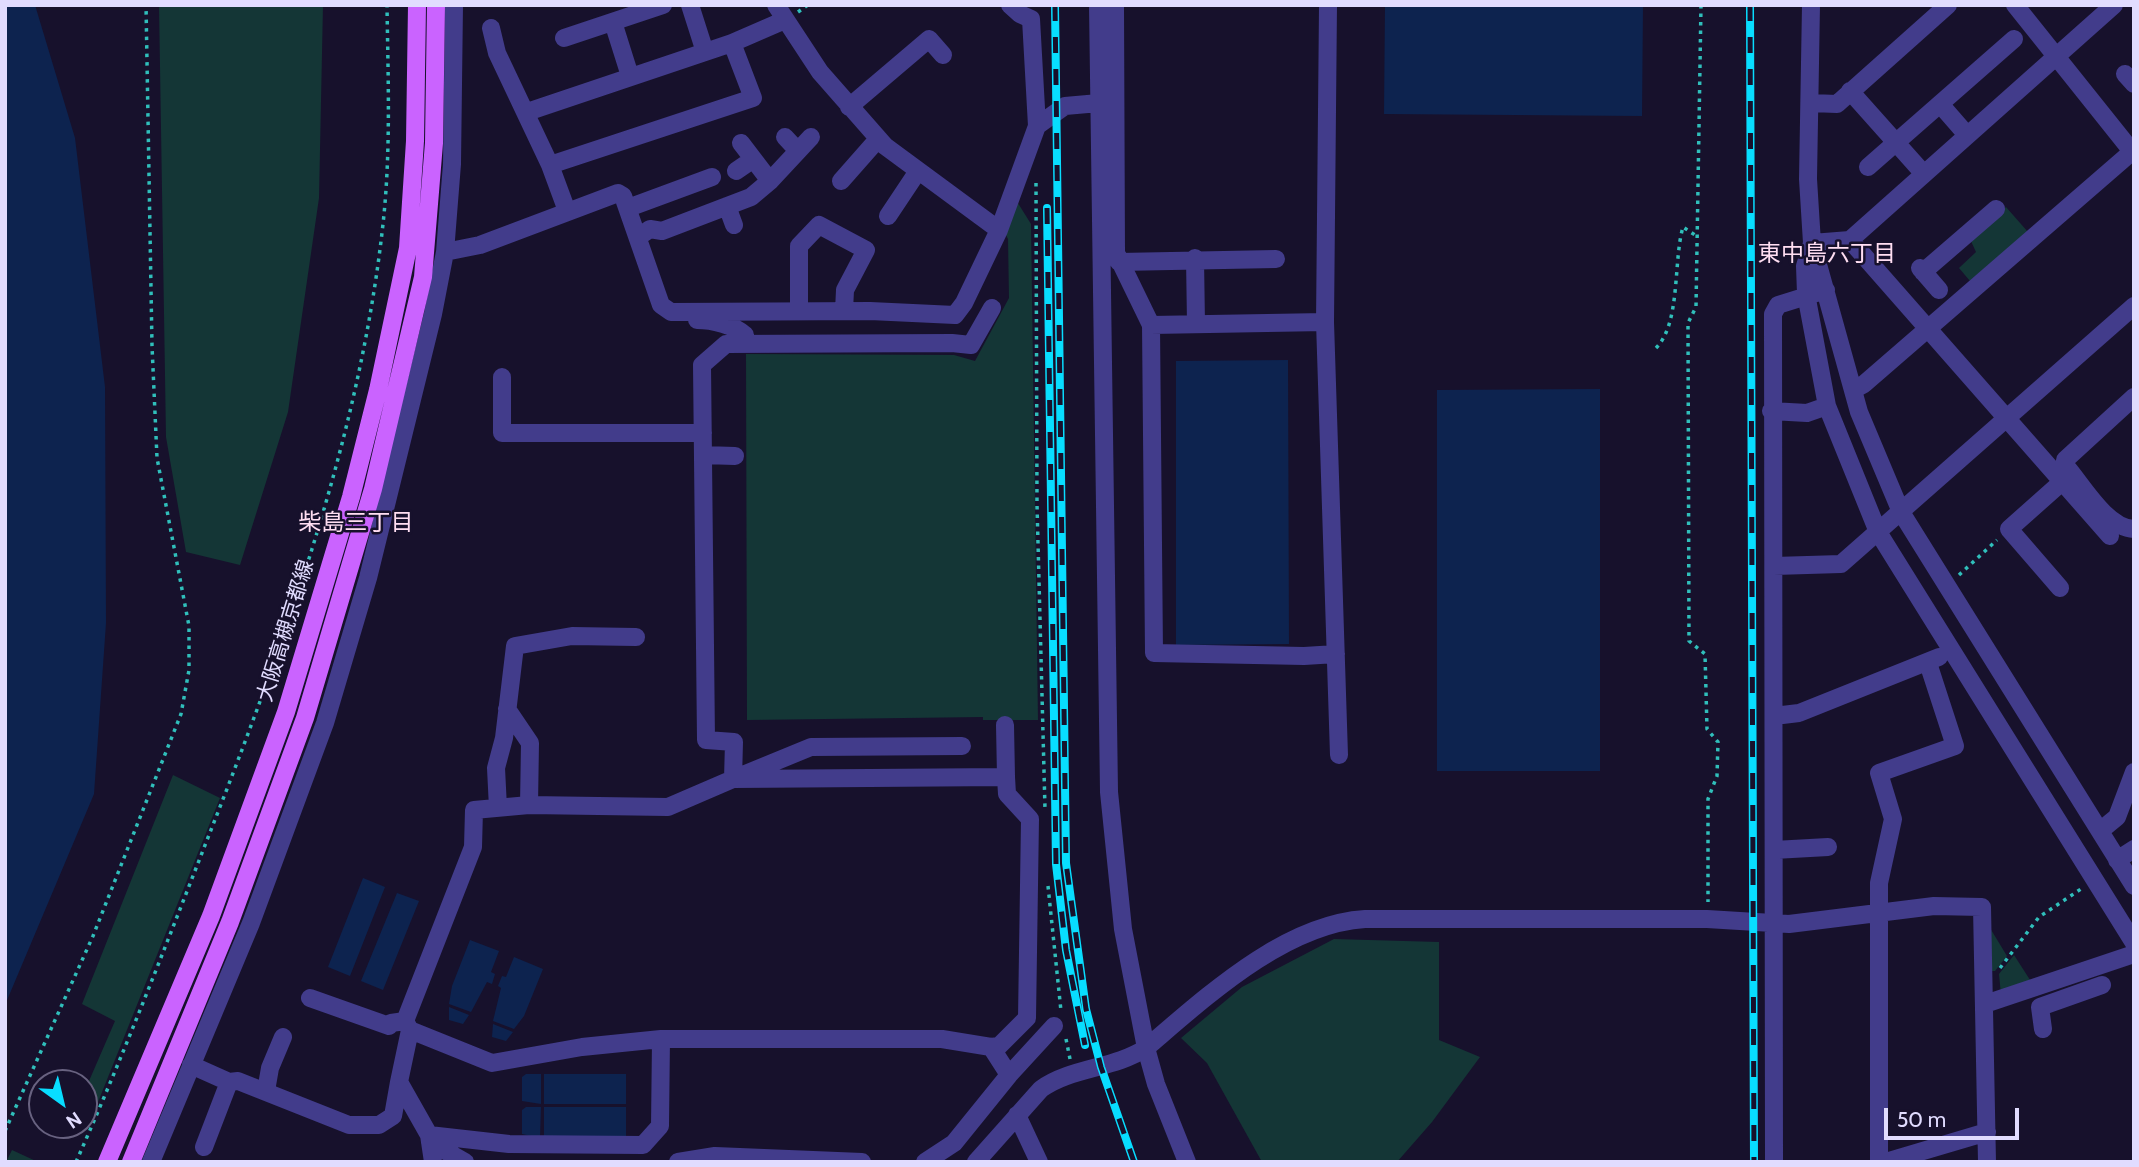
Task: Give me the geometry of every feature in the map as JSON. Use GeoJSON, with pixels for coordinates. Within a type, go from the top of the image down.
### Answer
{"type":"FeatureCollection","features":[{"type":"Feature","properties":{"kind":"main road","name":"大阪高槻京都線"},"geometry":{"type":"LineString","coordinates":[[107,1162],[211,915],[286,712],[351,497],[378,390],[408,248],[415,141],[417,5]]}},
{"type":"Feature","properties":{"kind":"main road","name":"大阪高槻京都線"},"geometry":{"type":"LineString","coordinates":[[131,1162],[230,922],[305,718],[373,489],[423,277],[434,143],[436,5]]}},
{"type":"Feature","properties":{"kind":"street"},"geometry":{"type":"LineString","coordinates":[[151,1162],[251,923],[324,723],[369,578],[433,314],[445,252],[452,164],[454,5]]}},
{"type":"Feature","properties":{"kind":"street"},"geometry":{"type":"LineString","coordinates":[[564,38],[663,5]]}},
{"type":"Feature","properties":{"kind":"street"},"geometry":{"type":"LineString","coordinates":[[690,5],[705,52]]}},
{"type":"Feature","properties":{"kind":"street"},"geometry":{"type":"LineString","coordinates":[[445,252],[480,245],[618,193],[623,196],[628,208],[661,305],[671,312],[955,315],[964,303],[999,230],[1037,126],[1031,12],[1020,14],[1010,5]]}},
{"type":"Feature","properties":{"kind":"street"},"geometry":{"type":"LineString","coordinates":[[1098,5],[1109,792],[1123,929],[1146,1048],[1156,1084],[1187,1162]]}},
{"type":"Feature","properties":{"kind":"street"},"geometry":{"type":"LineString","coordinates":[[1115,5],[1116,253],[1151,324],[1154,653],[1304,656],[1336,654]]}},
{"type":"Feature","properties":{"kind":"street"},"geometry":{"type":"LineString","coordinates":[[1328,5],[1325,321],[1339,755]]}},
{"type":"Feature","properties":{"kind":"street"},"geometry":{"type":"LineString","coordinates":[[1811,5],[1808,179],[1812,243],[1858,412],[1901,512],[2134,886]]}},
{"type":"Feature","properties":{"kind":"street"},"geometry":{"type":"LineString","coordinates":[[1811,103],[1837,104],[1948,5]]}},
{"type":"Feature","properties":{"kind":"street"},"geometry":{"type":"LineString","coordinates":[[1853,390],[1928,331],[2133,152],[2054,58],[2015,5]]}},
{"type":"Feature","properties":{"kind":"street"},"geometry":{"type":"LineString","coordinates":[[1812,243],[1850,240],[2115,5]]}},
{"type":"Feature","properties":{"kind":"street"},"geometry":{"type":"LineString","coordinates":[[527,112],[732,43],[780,13],[820,72],[878,139],[999,230]]}},
{"type":"Feature","properties":{"kind":"street"},"geometry":{"type":"LineString","coordinates":[[613,22],[630,76]]}},
{"type":"Feature","properties":{"kind":"street"},"geometry":{"type":"LineString","coordinates":[[491,28],[497,53],[527,112],[567,211]]}},
{"type":"Feature","properties":{"kind":"street"},"geometry":{"type":"LineString","coordinates":[[849,107],[929,39],[943,55]]}},
{"type":"Feature","properties":{"kind":"street"},"geometry":{"type":"LineString","coordinates":[[1868,167],[2014,39]]}},
{"type":"Feature","properties":{"kind":"street"},"geometry":{"type":"LineString","coordinates":[[550,165],[753,97],[732,43]]}},
{"type":"Feature","properties":{"kind":"street"},"geometry":{"type":"LineString","coordinates":[[1850,91],[1924,174]]}},
{"type":"Feature","properties":{"kind":"street"},"geometry":{"type":"LineString","coordinates":[[1037,126],[1065,107],[1099,103]]}},
{"type":"Feature","properties":{"kind":"street"},"geometry":{"type":"LineString","coordinates":[[1940,104],[1967,135]]}},
{"type":"Feature","properties":{"kind":"street"},"geometry":{"type":"LineString","coordinates":[[785,137],[798,151]]}},
{"type":"Feature","properties":{"kind":"street"},"geometry":{"type":"LineString","coordinates":[[638,237],[650,229],[662,231],[751,197],[770,181],[811,137]]}},
{"type":"Feature","properties":{"kind":"street"},"geometry":{"type":"LineString","coordinates":[[841,181],[878,139]]}},
{"type":"Feature","properties":{"kind":"street"},"geometry":{"type":"LineString","coordinates":[[741,143],[770,181]]}},
{"type":"Feature","properties":{"kind":"street"},"geometry":{"type":"LineString","coordinates":[[736,172],[752,160]]}},
{"type":"Feature","properties":{"kind":"street"},"geometry":{"type":"LineString","coordinates":[[888,216],[918,171]]}},
{"type":"Feature","properties":{"kind":"street"},"geometry":{"type":"LineString","coordinates":[[628,208],[712,177]]}},
{"type":"Feature","properties":{"kind":"street"},"geometry":{"type":"LineString","coordinates":[[727,206],[734,225]]}},
{"type":"Feature","properties":{"kind":"street"},"geometry":{"type":"LineString","coordinates":[[1939,290],[1922,270],[1996,209]]}},
{"type":"Feature","properties":{"kind":"street"},"geometry":{"type":"LineString","coordinates":[[799,312],[799,246],[819,225],[866,250],[845,290],[844,312]]}},
{"type":"Feature","properties":{"kind":"street"},"geometry":{"type":"LineString","coordinates":[[1850,240],[2110,536]]}},
{"type":"Feature","properties":{"kind":"street"},"geometry":{"type":"LineString","coordinates":[[1812,243],[1805,266],[1806,294],[1827,406],[1878,532],[1939,657],[2085,866],[2134,943]]}},
{"type":"Feature","properties":{"kind":"street"},"geometry":{"type":"LineString","coordinates":[[1119,262],[1195,258],[1276,259]]}},
{"type":"Feature","properties":{"kind":"street"},"geometry":{"type":"LineString","coordinates":[[1195,258],[1196,324]]}},
{"type":"Feature","properties":{"kind":"street"},"geometry":{"type":"LineString","coordinates":[[1774,1162],[1774,566],[1771,411],[1773,314],[1778,305],[1806,294],[1826,290]]}},
{"type":"Feature","properties":{"kind":"street"},"geometry":{"type":"LineString","coordinates":[[1774,566],[1841,564],[2134,306]]}},
{"type":"Feature","properties":{"kind":"street"},"geometry":{"type":"LineString","coordinates":[[733,779],[734,742],[706,740],[702,365],[726,344],[971,345],[992,308]]}},
{"type":"Feature","properties":{"kind":"street"},"geometry":{"type":"LineString","coordinates":[[689,311],[688,320],[708,320],[741,331],[745,335],[745,343]]}},
{"type":"Feature","properties":{"kind":"street"},"geometry":{"type":"LineString","coordinates":[[1151,324],[1325,321]]}},
{"type":"Feature","properties":{"kind":"street"},"geometry":{"type":"LineString","coordinates":[[502,377],[502,433],[703,433]]}},
{"type":"Feature","properties":{"kind":"street"},"geometry":{"type":"LineString","coordinates":[[2134,397],[2066,460],[2065,465],[2109,517],[2124,529],[2134,529]]}},
{"type":"Feature","properties":{"kind":"street"},"geometry":{"type":"LineString","coordinates":[[1771,411],[1807,413],[1827,406]]}},
{"type":"Feature","properties":{"kind":"street"},"geometry":{"type":"LineString","coordinates":[[2046,462],[2088,425]]}},
{"type":"Feature","properties":{"kind":"street"},"geometry":{"type":"LineString","coordinates":[[703,455],[734,456]]}},
{"type":"Feature","properties":{"kind":"street"},"geometry":{"type":"LineString","coordinates":[[2060,587],[2009,529],[2063,481]]}},
{"type":"Feature","properties":{"kind":"street"},"geometry":{"type":"LineString","coordinates":[[1774,716],[1799,713],[1939,657],[1976,634]]}},
{"type":"Feature","properties":{"kind":"street"},"geometry":{"type":"LineString","coordinates":[[498,808],[496,768],[515,646],[572,636],[636,637]]}},
{"type":"Feature","properties":{"kind":"street"},"geometry":{"type":"LineString","coordinates":[[1879,1162],[1879,883],[1893,819],[1879,773],[1955,746],[1939,657]]}},
{"type":"Feature","properties":{"kind":"street"},"geometry":{"type":"LineString","coordinates":[[507,709],[530,743],[529,805]]}},
{"type":"Feature","properties":{"kind":"street"},"geometry":{"type":"LineString","coordinates":[[310,998],[389,1026],[391,1023],[408,1025],[492,1063],[582,1047],[661,1039],[942,1039],[999,1046],[1027,1018],[1030,819],[1007,794],[1005,725]]}},
{"type":"Feature","properties":{"kind":"street"},"geometry":{"type":"LineString","coordinates":[[191,1065],[229,1082],[238,1081],[267,1091],[349,1125],[379,1125],[393,1116],[408,1025],[473,847],[474,810],[529,805],[668,807],[811,747],[962,746]]}},
{"type":"Feature","properties":{"kind":"street"},"geometry":{"type":"LineString","coordinates":[[2100,831],[2117,817],[2134,772]]}},
{"type":"Feature","properties":{"kind":"street"},"geometry":{"type":"LineString","coordinates":[[733,779],[1006,777]]}},
{"type":"Feature","properties":{"kind":"street"},"geometry":{"type":"LineString","coordinates":[[1774,850],[1828,847]]}},
{"type":"Feature","properties":{"kind":"street"},"geometry":{"type":"LineString","coordinates":[[2085,866],[2134,849]]}},
{"type":"Feature","properties":{"kind":"street"},"geometry":{"type":"LineString","coordinates":[[976,1162],[1041,1089],[1052,1081],[1119,1062],[1146,1048],[1205,998],[1254,964],[1314,928],[1342,920],[1707,919],[1788,924],[1934,906],[1982,907],[1990,1003],[1987,1162]]}},
{"type":"Feature","properties":{"kind":"street"},"geometry":{"type":"LineString","coordinates":[[1990,1003],[2134,954]]}},
{"type":"Feature","properties":{"kind":"street"},"geometry":{"type":"LineString","coordinates":[[2043,1030],[2040,1007],[2102,985]]}},
{"type":"Feature","properties":{"kind":"street"},"geometry":{"type":"LineString","coordinates":[[925,1162],[954,1143],[1009,1075],[1060,1025]]}},
{"type":"Feature","properties":{"kind":"street"},"geometry":{"type":"LineString","coordinates":[[267,1091],[270,1068],[283,1037]]}},
{"type":"Feature","properties":{"kind":"street"},"geometry":{"type":"LineString","coordinates":[[428,1152],[509,1144],[643,1145],[660,1126],[661,1039]]}},
{"type":"Feature","properties":{"kind":"street"},"geometry":{"type":"LineString","coordinates":[[991,1047],[1009,1075]]}},
{"type":"Feature","properties":{"kind":"street"},"geometry":{"type":"LineString","coordinates":[[204,1147],[229,1082]]}},
{"type":"Feature","properties":{"kind":"street"},"geometry":{"type":"LineString","coordinates":[[399,1082],[428,1152]]}},
{"type":"Feature","properties":{"kind":"street"},"geometry":{"type":"LineString","coordinates":[[1017,1115],[1039,1162]]}},
{"type":"Feature","properties":{"kind":"street"},"geometry":{"type":"LineString","coordinates":[[1886,1162],[1987,1132]]}},
{"type":"Feature","properties":{"kind":"street"},"geometry":{"type":"LineString","coordinates":[[428,1152],[465,1162]]}},
{"type":"Feature","properties":{"kind":"street"},"geometry":{"type":"LineString","coordinates":[[678,1162],[715,1156],[862,1162]]}},
{"type":"Feature","properties":{"kind":"path"},"geometry":{"type":"LineString","coordinates":[[5,1131],[103,911],[181,714],[189,670],[189,626],[157,458],[152,346],[146,5]]}},
{"type":"Feature","properties":{"kind":"path"},"geometry":{"type":"LineString","coordinates":[[76,1162],[120,1064],[278,659],[329,488],[361,359],[383,221],[388,132],[387,5]]}},
{"type":"Feature","properties":{"kind":"path"},"geometry":{"type":"LineString","coordinates":[[1701,5],[1696,307],[1688,323],[1689,640],[1705,654],[1707,729],[1718,743],[1717,776],[1708,799],[1708,912]]}},
{"type":"Feature","properties":{"kind":"path"},"geometry":{"type":"LineString","coordinates":[[1036,175],[1037,505],[1045,813]]}},
{"type":"Feature","properties":{"kind":"path"},"geometry":{"type":"LineString","coordinates":[[1656,348],[1665,339],[1672,308],[1683,227],[1698,237]]}},
{"type":"Feature","properties":{"kind":"path"},"geometry":{"type":"LineString","coordinates":[[1946,585],[2009,529]]}},
{"type":"Feature","properties":{"kind":"path"},"geometry":{"type":"LineString","coordinates":[[1048,881],[1060,1025],[1073,1075]]}},
{"type":"Feature","properties":{"kind":"path"},"geometry":{"type":"LineString","coordinates":[[1990,1003],[1996,974],[2039,918],[2082,887]]}},
{"type":"Feature","properties":{"kind":"green space"},"geometry":{"type":"Polygon","coordinates":[[[159,5],[323,5],[319,198],[288,412],[240,565],[186,552],[166,437],[159,5]]]}},
{"type":"Feature","properties":{"kind":"green space"},"geometry":{"type":"Polygon","coordinates":[[[1016,200],[1031,224],[1038,720],[983,720],[983,717],[747,720],[746,354],[954,355],[975,361],[1009,298],[1008,239],[1005,233],[1016,200]]]}},
{"type":"Feature","properties":{"kind":"green space"},"geometry":{"type":"Polygon","coordinates":[[[2006,207],[2028,232],[1970,281],[1959,268],[1976,252],[1970,239],[2006,207]]]}},
{"type":"Feature","properties":{"kind":"green space"},"geometry":{"type":"Polygon","coordinates":[[[173,775],[220,798],[98,1102],[98,1069],[94,1069],[115,1021],[82,1004],[173,775]]]}},
{"type":"Feature","properties":{"kind":"green space"},"geometry":{"type":"Polygon","coordinates":[[[1990,928],[2007,956],[1995,971],[1992,971],[1990,928]]]}},
{"type":"Feature","properties":{"kind":"green space"},"geometry":{"type":"Polygon","coordinates":[[[1334,939],[1439,942],[1439,1040],[1480,1057],[1432,1122],[1397,1162],[1262,1162],[1207,1063],[1181,1038],[1242,987],[1334,939]]]}},
{"type":"Feature","properties":{"kind":"green space"},"geometry":{"type":"Polygon","coordinates":[[[2014,955],[2032,983],[2001,995],[1999,974],[2014,955]]]}},
{"type":"Feature","properties":{"kind":"green space"},"geometry":{"type":"Polygon","coordinates":[[[12,1150],[38,1162],[6,1162],[12,1150]]]}},
{"type":"Feature","properties":{"kind":"water"},"geometry":{"type":"Polygon","coordinates":[[[5,5],[35,5],[75,138],[105,387],[106,623],[94,794],[5,1005],[5,5]]]}},
{"type":"Feature","properties":{"kind":"water"},"geometry":{"type":"Polygon","coordinates":[[[1385,5],[1643,5],[1642,116],[1384,114],[1385,5]]]}},
{"type":"Feature","properties":{"kind":"water"},"geometry":{"type":"Polygon","coordinates":[[[1288,360],[1289,644],[1176,645],[1176,361],[1288,360]]]}},
{"type":"Feature","properties":{"kind":"water"},"geometry":{"type":"Polygon","coordinates":[[[1600,389],[1600,771],[1437,771],[1437,390],[1600,389]]]}},
{"type":"Feature","properties":{"kind":"water"},"geometry":{"type":"Polygon","coordinates":[[[363,878],[385,887],[350,976],[328,967],[363,878]]]}},
{"type":"Feature","properties":{"kind":"water"},"geometry":{"type":"Polygon","coordinates":[[[397,893],[419,901],[383,990],[361,981],[397,893]]]}},
{"type":"Feature","properties":{"kind":"water"},"geometry":{"type":"Polygon","coordinates":[[[470,940],[499,951],[491,972],[495,974],[492,984],[487,982],[471,1012],[449,1004],[452,986],[470,940]]]}},
{"type":"Feature","properties":{"kind":"water"},"geometry":{"type":"Polygon","coordinates":[[[514,957],[543,969],[524,1016],[514,1029],[493,1021],[501,988],[498,986],[502,976],[506,977],[514,957]]]}},
{"type":"Feature","properties":{"kind":"water"},"geometry":{"type":"Polygon","coordinates":[[[449,1007],[469,1015],[463,1024],[449,1020],[449,1007]]]}},
{"type":"Feature","properties":{"kind":"water"},"geometry":{"type":"Polygon","coordinates":[[[493,1024],[513,1032],[506,1041],[492,1037],[493,1024]]]}},
{"type":"Feature","properties":{"kind":"water"},"geometry":{"type":"Polygon","coordinates":[[[526,1074],[541,1074],[541,1104],[522,1101],[522,1077],[526,1074]]]}},
{"type":"Feature","properties":{"kind":"water"},"geometry":{"type":"Polygon","coordinates":[[[544,1074],[626,1074],[626,1104],[544,1104],[544,1074]]]}},
{"type":"Feature","properties":{"kind":"water"},"geometry":{"type":"Polygon","coordinates":[[[526,1107],[541,1107],[540,1138],[522,1134],[522,1110],[526,1107]]]}},
{"type":"Feature","properties":{"kind":"water"},"geometry":{"type":"Polygon","coordinates":[[[544,1107],[626,1107],[626,1138],[544,1138],[544,1107]]]}},
{"type":"Feature","properties":{"kind":"railway"},"geometry":{"type":"LineString","coordinates":[[1055,5],[1066,863],[1086,1009],[1101,1067],[1134,1162]]}},
{"type":"Feature","properties":{"kind":"railway"},"geometry":{"type":"LineString","coordinates":[[1750,5],[1754,1162]]}},
{"type":"Feature","properties":{"kind":"railway"},"geometry":{"type":"LineString","coordinates":[[1047,208],[1056,864],[1066,950],[1085,1045]]}},
{"type":"Feature","properties":{"kind":"district","name":"東中島六丁目"},"geometry":{"type":"Point","coordinates":[1827,254]}},
{"type":"Feature","properties":{"kind":"district","name":"柴島三丁目"},"geometry":{"type":"Point","coordinates":[356,523]}}]}
